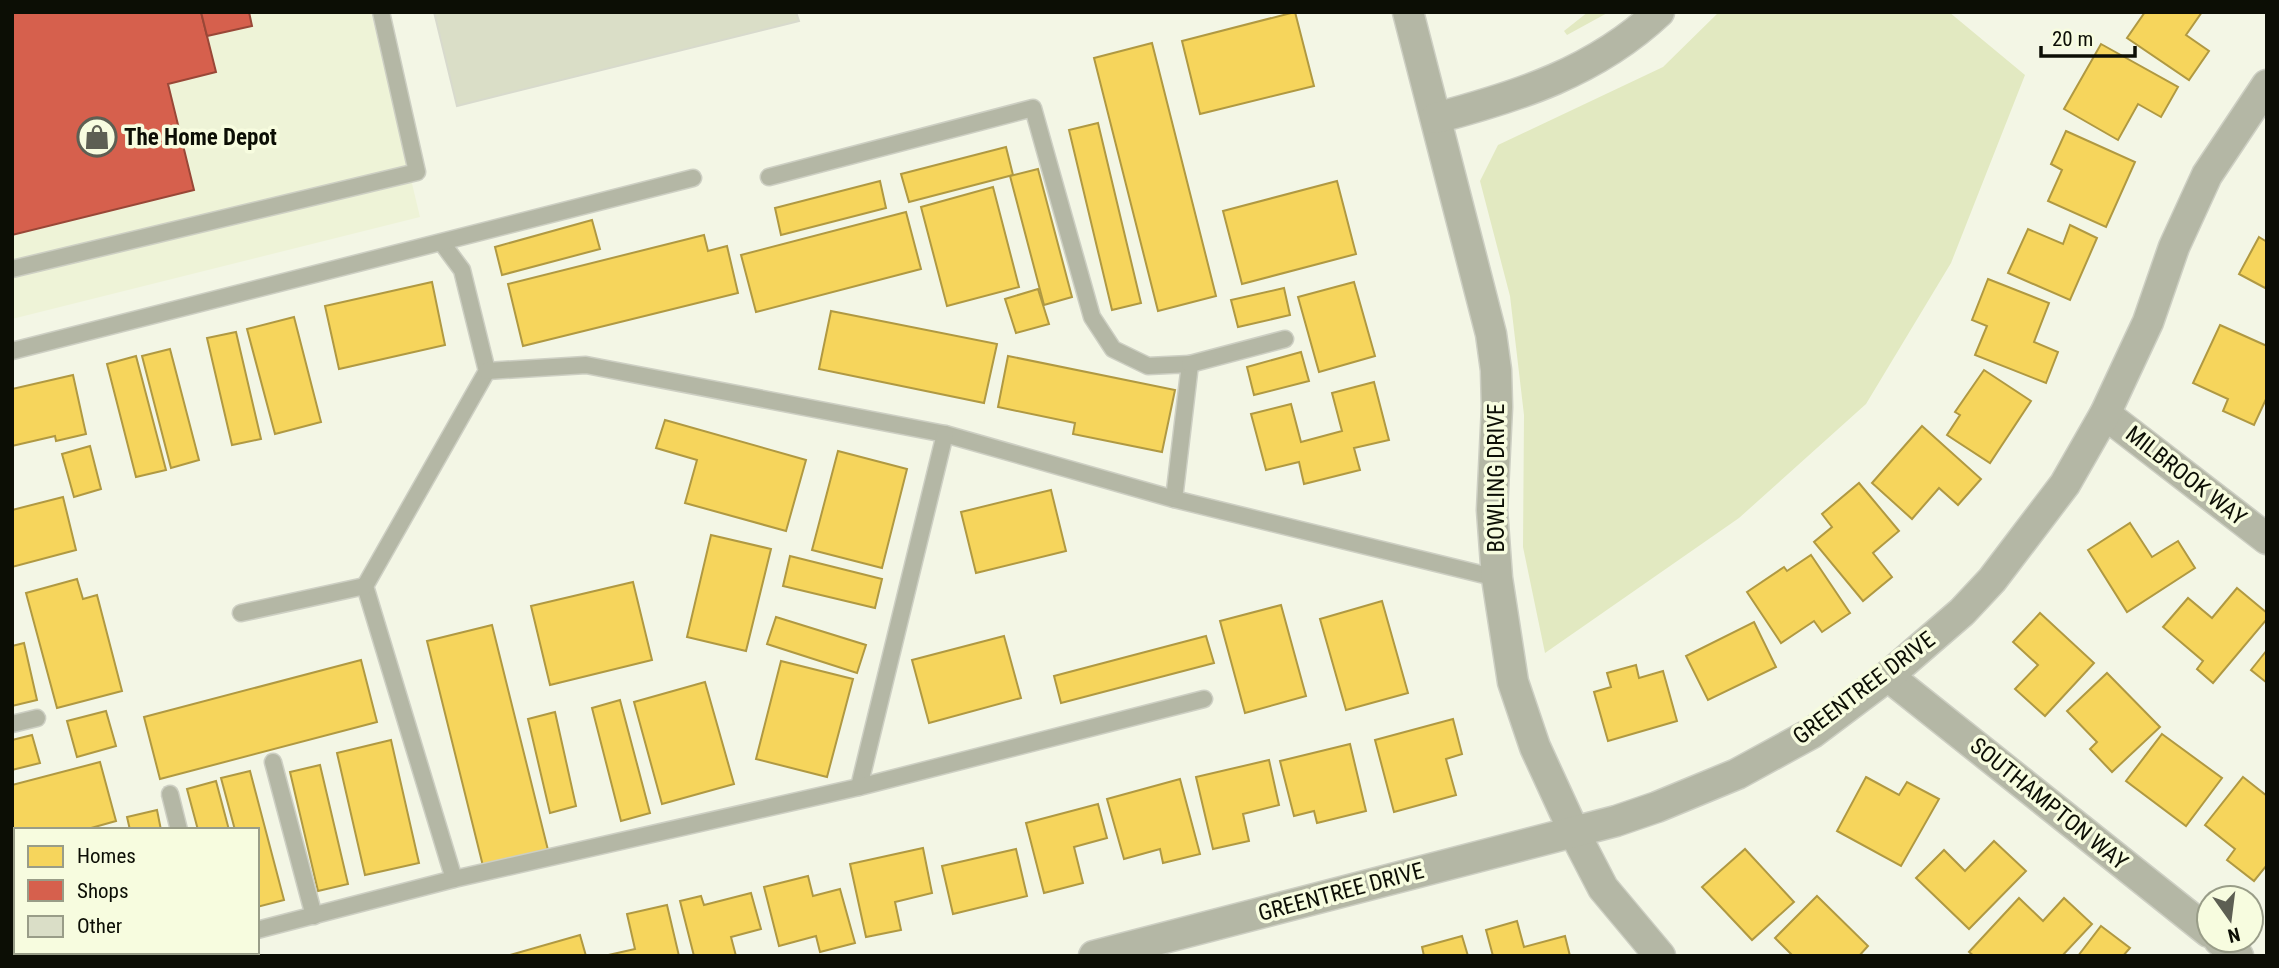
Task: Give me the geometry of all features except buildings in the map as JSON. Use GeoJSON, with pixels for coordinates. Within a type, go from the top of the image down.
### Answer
{"type":"FeatureCollection","features":[{"type":"Feature","properties":{"kind":"street","name":"BOWLING DRIVE"},"geometry":{"type":"LineString","coordinates":[[1408,12],[1491,334],[1497,407],[1492,510],[1497,578],[1513,682],[1535,747],[1603,888],[1660,956]]}},
{"type":"Feature","properties":{"kind":"street"},"geometry":{"type":"LineString","coordinates":[[1436,118],[1493,103],[1594,62],[1659,12]]}},
{"type":"Feature","properties":{"kind":"street","name":"GREENTREE DRIVE"},"geometry":{"type":"LineString","coordinates":[[1094,956],[1574,832],[1657,807],[1737,774],[1812,733],[1888,676],[1962,612],[1992,580],[2064,484],[2105,414],[2147,322],[2174,247],[2207,175],[2267,85]]}},
{"type":"Feature","properties":{"kind":"street","name":"MILBROOK WAY"},"geometry":{"type":"LineString","coordinates":[[2105,414],[2267,539]]}},
{"type":"Feature","properties":{"kind":"street","name":"SOUTHAMPTON WAY"},"geometry":{"type":"LineString","coordinates":[[1888,676],[2195,921]]}},
{"type":"Feature","properties":{"kind":"lane"},"geometry":{"type":"LineString","coordinates":[[12,270],[417,173],[381,12]]}},
{"type":"Feature","properties":{"kind":"lane"},"geometry":{"type":"LineString","coordinates":[[769,177],[1033,107],[1093,317],[1113,349],[1148,366],[1190,364],[1285,339]]}},
{"type":"Feature","properties":{"kind":"lane"},"geometry":{"type":"LineString","coordinates":[[12,351],[693,178]]}},
{"type":"Feature","properties":{"kind":"lane"},"geometry":{"type":"LineString","coordinates":[[442,243],[462,270],[487,371],[365,586],[454,879]]}},
{"type":"Feature","properties":{"kind":"lane"},"geometry":{"type":"LineString","coordinates":[[1174,499],[1190,364]]}},
{"type":"Feature","properties":{"kind":"lane"},"geometry":{"type":"LineString","coordinates":[[487,371],[586,365],[945,434],[1174,499],[1497,578]]}},
{"type":"Feature","properties":{"kind":"lane"},"geometry":{"type":"LineString","coordinates":[[859,788],[945,434]]}},
{"type":"Feature","properties":{"kind":"lane"},"geometry":{"type":"LineString","coordinates":[[241,613],[365,586]]}},
{"type":"Feature","properties":{"kind":"lane"},"geometry":{"type":"LineString","coordinates":[[259,930],[454,879],[859,788],[1204,699]]}},
{"type":"Feature","properties":{"kind":"lane"},"geometry":{"type":"LineString","coordinates":[[12,724],[37,718]]}},
{"type":"Feature","properties":{"kind":"lane"},"geometry":{"type":"LineString","coordinates":[[273,762],[314,916]]}},
{"type":"Feature","properties":{"kind":"lane"},"geometry":{"type":"LineString","coordinates":[[170,794],[178,828]]}},
{"type":"Feature","properties":{"kind":"shaded area"},"geometry":{"type":"Polygon","coordinates":[[[12,12],[371,12],[420,217],[12,319],[12,12]]]}},
{"type":"Feature","properties":{"kind":"shaded area"},"geometry":{"type":"Polygon","coordinates":[[[1588,12],[1609,12],[1567,35],[1564,31],[1588,12]]]}},
{"type":"Feature","properties":{"kind":"shaded area"},"geometry":{"type":"Polygon","coordinates":[[[1719,12],[1949,12],[2025,75],[1951,263],[1866,404],[1739,518],[1545,653],[1523,547],[1524,415],[1510,296],[1480,181],[1498,145],[1663,67],[1719,12]]]}},
{"type":"Feature","properties":{"kind":"place","name":"The Home Depot"},"geometry":{"type":"Point","coordinates":[97,137]}}]}
